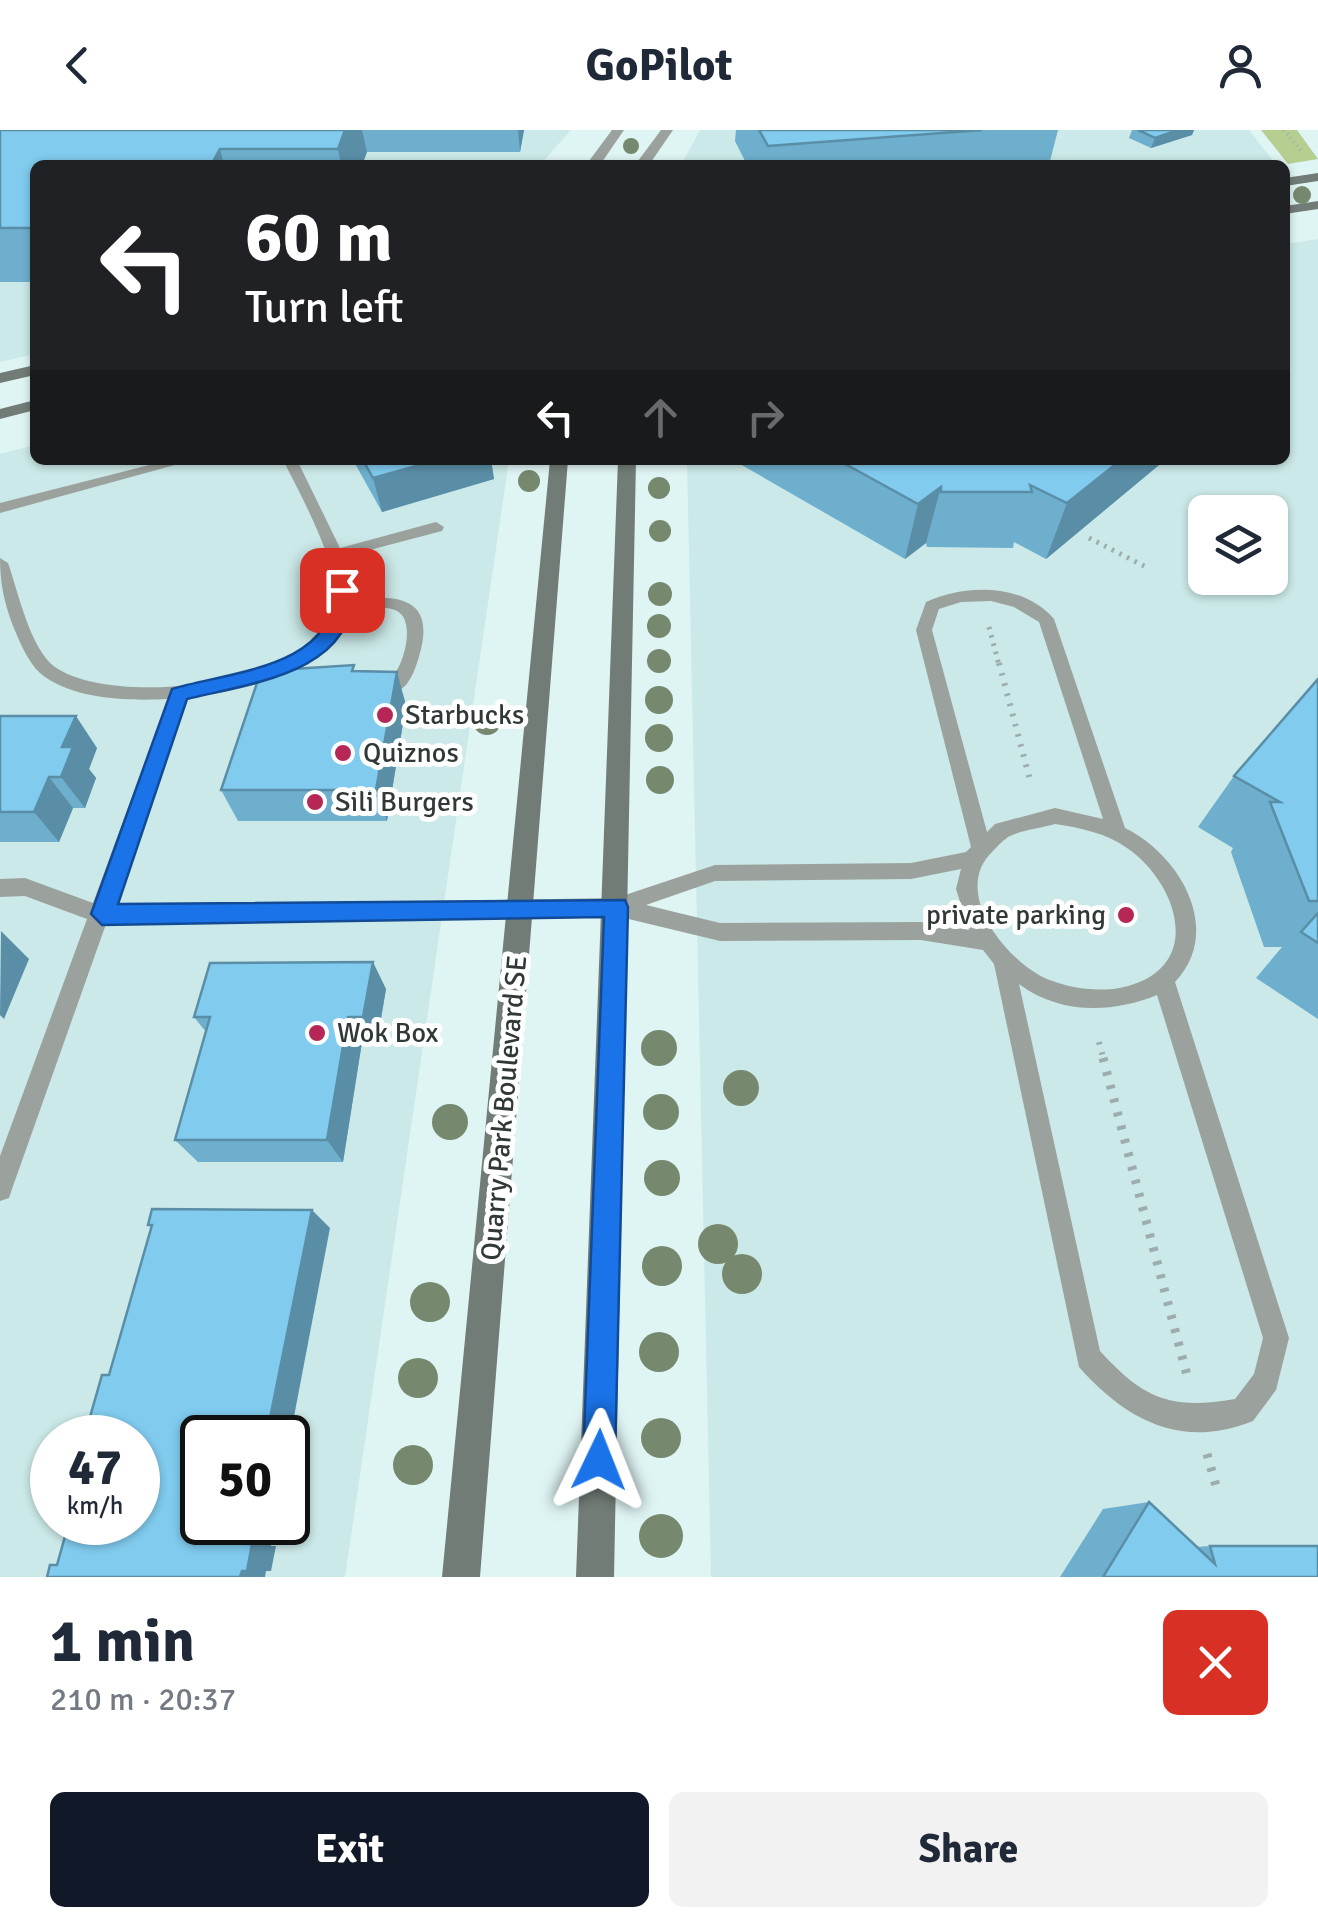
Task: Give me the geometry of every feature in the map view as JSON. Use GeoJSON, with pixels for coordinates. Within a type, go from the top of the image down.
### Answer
{"type":"FeatureCollection","features":[{"type":"Feature","properties":{"kind":"main road"},"geometry":{"type":"LineString","coordinates":[[1290,181],[1318,177]]}},
{"type":"Feature","properties":{"kind":"main road"},"geometry":{"type":"LineString","coordinates":[[1290,209],[1318,206]]}},
{"type":"Feature","properties":{"kind":"main road"},"geometry":{"type":"LineString","coordinates":[[0,378],[30,371]]}},
{"type":"Feature","properties":{"kind":"main road"},"geometry":{"type":"LineString","coordinates":[[0,414],[30,406]]}},
{"type":"Feature","properties":{"kind":"main road","name":"Quarry Park Boulevard SE"},"geometry":{"type":"LineString","coordinates":[[461,1577],[559,465]]}},
{"type":"Feature","properties":{"kind":"main road"},"geometry":{"type":"LineString","coordinates":[[595,1577],[627,465]]}},
{"type":"Feature","properties":{"kind":"street"},"geometry":{"type":"LineString","coordinates":[[596,160],[618,130]]}},
{"type":"Feature","properties":{"kind":"street"},"geometry":{"type":"LineString","coordinates":[[646,160],[667,130]]}},
{"type":"Feature","properties":{"kind":"lane"},"geometry":{"type":"LineString","coordinates":[[0,508],[167,465]]}},
{"type":"Feature","properties":{"kind":"lane"},"geometry":{"type":"LineString","coordinates":[[0,562],[8,609],[32,648],[48,671],[80,686],[117,694],[179,694],[291,675],[328,637],[343,608],[333,554],[292,465]]}},
{"type":"Feature","properties":{"kind":"lane"},"geometry":{"type":"LineString","coordinates":[[333,554],[436,527]]}},
{"type":"Feature","properties":{"kind":"lane"},"geometry":{"type":"LineString","coordinates":[[976,852],[924,630],[932,606],[951,596],[980,594],[1016,600],[1046,619],[1117,832]]}},
{"type":"Feature","properties":{"kind":"lane"},"geometry":{"type":"LineString","coordinates":[[343,608],[377,602],[400,606],[412,613],[417,624],[405,672],[396,684],[363,692]]}},
{"type":"Feature","properties":{"kind":"lane"},"geometry":{"type":"LineString","coordinates":[[0,1189],[179,694]]}},
{"type":"Feature","properties":{"kind":"lane"},"geometry":{"type":"LineString","coordinates":[[1040,817],[1087,820],[1117,832],[1146,851],[1169,875],[1184,903],[1188,932],[1182,958],[1164,981],[1116,1000],[1087,1000],[1057,993],[1004,964],[983,941],[969,913],[965,884],[976,852],[1000,828],[1040,817]]}},
{"type":"Feature","properties":{"kind":"lane"},"geometry":{"type":"LineString","coordinates":[[616,907],[715,872],[911,871],[976,852]]}},
{"type":"Feature","properties":{"kind":"lane"},"geometry":{"type":"LineString","coordinates":[[0,888],[25,887],[102,914],[616,907],[720,932],[921,931],[983,941]]}},
{"type":"Feature","properties":{"kind":"lane"},"geometry":{"type":"LineString","coordinates":[[1004,964],[1088,1358],[1122,1397],[1165,1416],[1198,1420],[1243,1410],[1266,1380],[1276,1338],[1164,981]]}},
{"type":"Feature","properties":{"kind":"path"},"geometry":{"type":"LineString","coordinates":[[1089,538],[1148,568]]}},
{"type":"Feature","properties":{"kind":"path"},"geometry":{"type":"LineString","coordinates":[[980,594],[1030,780]]}},
{"type":"Feature","properties":{"kind":"path"},"geometry":{"type":"LineString","coordinates":[[1099,1042],[1216,1486]]}},
{"type":"Feature","properties":{"kind":"shaded area"},"geometry":{"type":"Polygon","coordinates":[[[0,130],[571,130],[544,160],[30,160],[30,355],[0,362],[0,130]]]}},
{"type":"Feature","properties":{"kind":"shaded area"},"geometry":{"type":"Polygon","coordinates":[[[700,130],[1249,130],[1272,160],[684,160],[700,130]]]}},
{"type":"Feature","properties":{"kind":"shaded area","name":"private parking"},"geometry":{"type":"Polygon","coordinates":[[[1318,239],[1318,1577],[711,1577],[687,465],[1290,465],[1290,243],[1318,239]]]}},
{"type":"Feature","properties":{"kind":"shaded area"},"geometry":{"type":"Polygon","coordinates":[[[30,446],[30,465],[508,465],[345,1577],[0,1577],[0,454],[30,446]]]}},
{"type":"Feature","properties":{"kind":"green space"},"geometry":{"type":"Polygon","coordinates":[[[1261,130],[1297,130],[1318,159],[1290,164],[1261,130]]]}},
{"type":"Feature","properties":{"kind":"building"},"geometry":{"type":"Polygon","coordinates":[[[0,130],[345,130],[338,149],[220,149],[214,160],[30,160],[30,228],[0,228],[0,130]]]}},
{"type":"Feature","properties":{"kind":"building"},"geometry":{"type":"Polygon","coordinates":[[[759,130],[982,130],[768,146],[759,130]]]}},
{"type":"Feature","properties":{"kind":"building"},"geometry":{"type":"Polygon","coordinates":[[[1138,130],[1178,130],[1155,138],[1138,130]]]}},
{"type":"Feature","properties":{"kind":"building"},"geometry":{"type":"Polygon","coordinates":[[[366,465],[420,465],[373,478],[366,465]]]}},
{"type":"Feature","properties":{"kind":"building"},"geometry":{"type":"Polygon","coordinates":[[[847,465],[1115,465],[1067,503],[1030,485],[1032,492],[941,492],[941,487],[918,504],[847,465]]]}},
{"type":"Feature","properties":{"kind":"building"},"geometry":{"type":"Polygon","coordinates":[[[354,665],[352,671],[397,672],[376,790],[221,790],[261,671],[354,665]]]}},
{"type":"Feature","properties":{"kind":"building"},"geometry":{"type":"Polygon","coordinates":[[[1318,679],[1318,901],[1309,901],[1270,802],[1280,802],[1234,776],[1318,679]]]}},
{"type":"Feature","properties":{"kind":"building"},"geometry":{"type":"Polygon","coordinates":[[[0,716],[76,716],[62,747],[73,747],[61,777],[49,777],[34,812],[0,812],[0,716]]]}},
{"type":"Feature","properties":{"kind":"building"},"geometry":{"type":"Polygon","coordinates":[[[1318,913],[1318,943],[1301,932],[1318,913]]]}},
{"type":"Feature","properties":{"kind":"building"},"geometry":{"type":"Polygon","coordinates":[[[373,962],[363,1017],[348,1017],[327,1140],[175,1140],[210,1017],[194,1017],[210,963],[373,962]]]}},
{"type":"Feature","properties":{"kind":"building"},"geometry":{"type":"Polygon","coordinates":[[[152,1209],[312,1210],[271,1415],[180,1415],[180,1545],[252,1545],[247,1571],[242,1571],[240,1577],[47,1577],[50,1565],[57,1565],[63,1545],[160,1545],[160,1415],[91,1415],[102,1375],[109,1375],[152,1225],[148,1225],[152,1209]]]}},
{"type":"Feature","properties":{"kind":"building"},"geometry":{"type":"Polygon","coordinates":[[[1149,1502],[1215,1564],[1210,1546],[1318,1546],[1318,1577],[1103,1577],[1149,1502]]]}},
{"type":"Feature","properties":{"kind":"place","name":"Starbucks"},"geometry":{"type":"Point","coordinates":[385,715]}},
{"type":"Feature","properties":{"kind":"place","name":"Quiznos"},"geometry":{"type":"Point","coordinates":[343,753]}},
{"type":"Feature","properties":{"kind":"place","name":"Sili Burgers"},"geometry":{"type":"Point","coordinates":[315,802]}},
{"type":"Feature","properties":{"kind":"place","name":"private parking"},"geometry":{"type":"Point","coordinates":[1126,915]}},
{"type":"Feature","properties":{"kind":"place","name":"Wok Box"},"geometry":{"type":"Point","coordinates":[317,1033]}},
{"type":"Feature","properties":{"kind":"route"},"geometry":{"type":"LineString","coordinates":[[342,590],[343,608],[328,637],[288,667],[179,694],[102,914],[616,907],[599,1460]]}}]}
